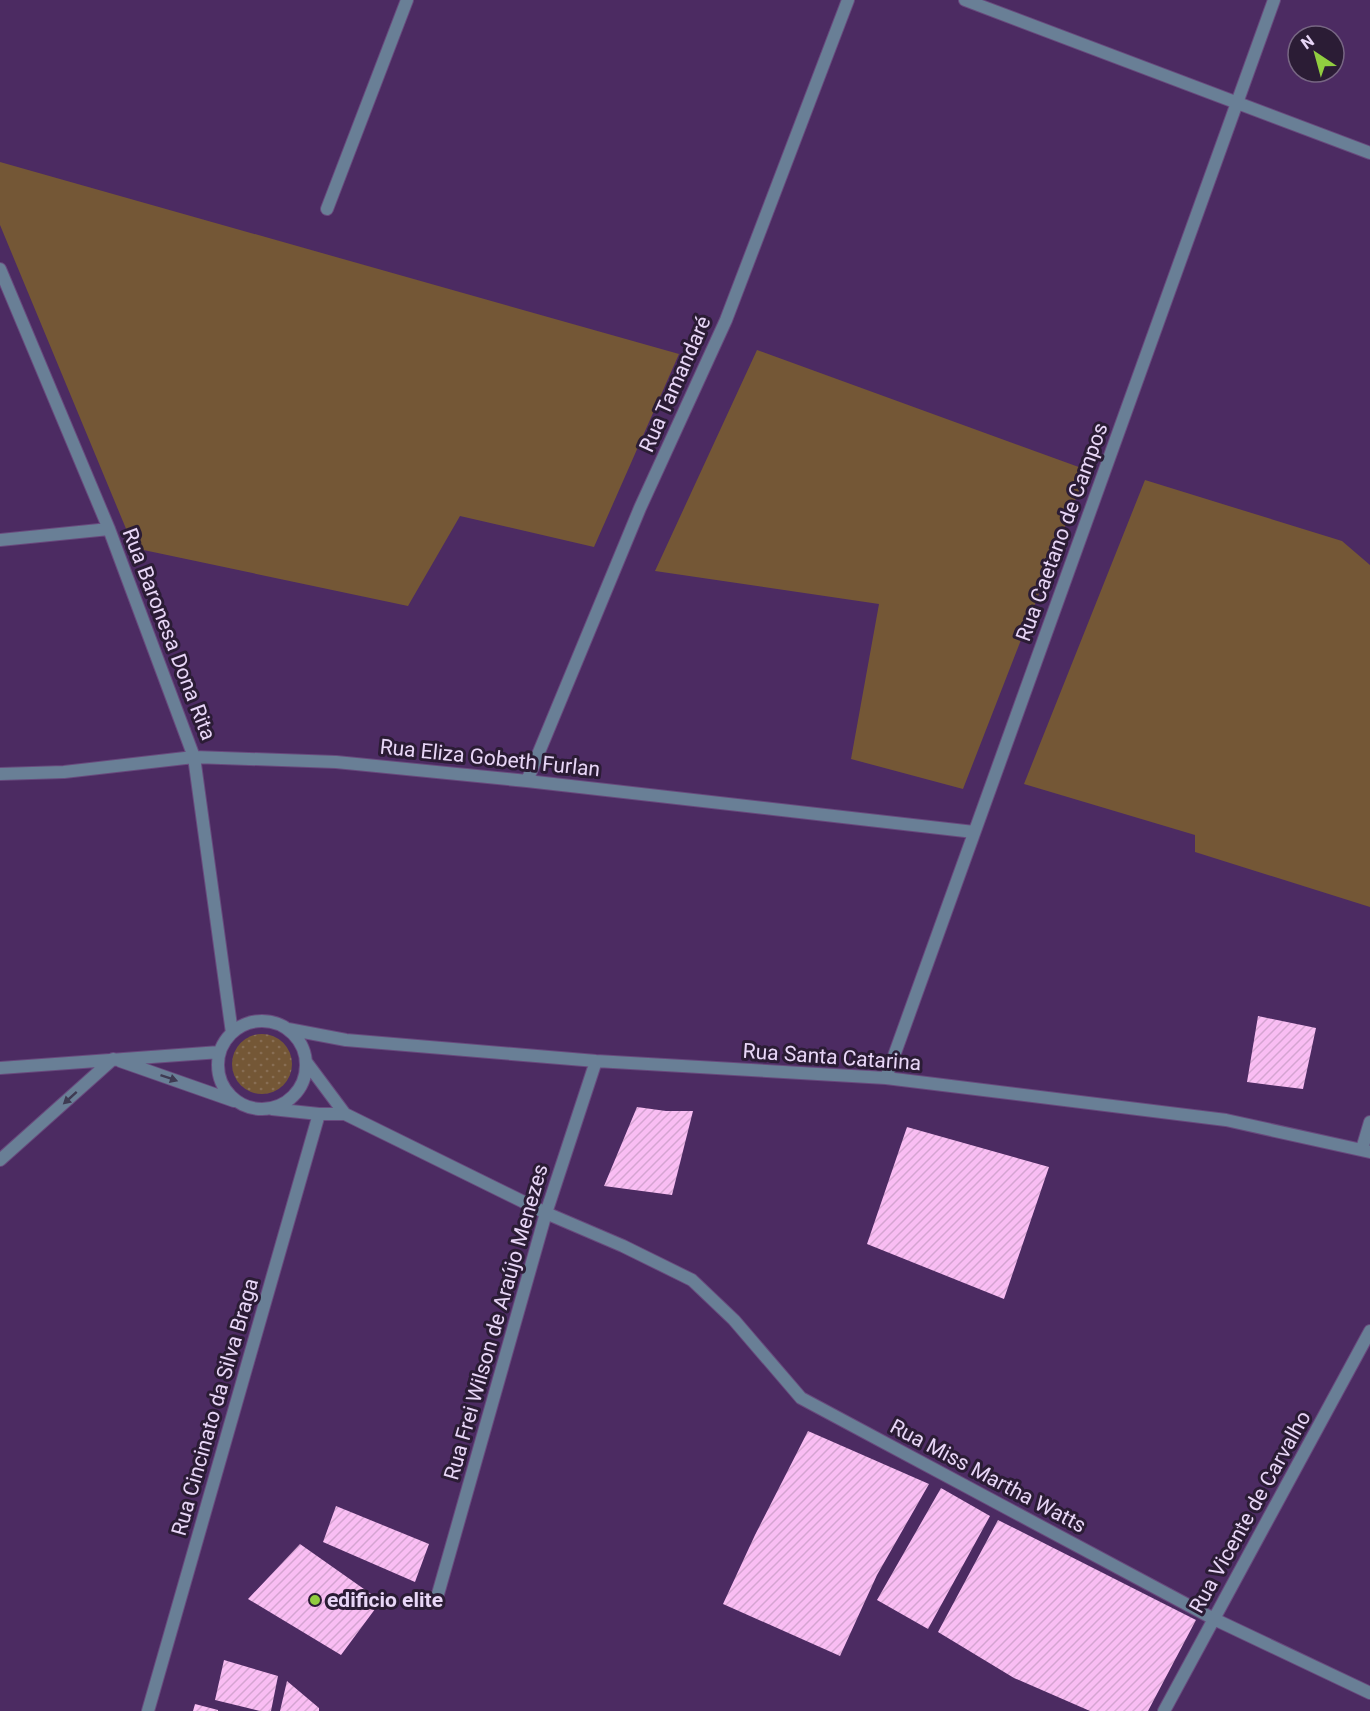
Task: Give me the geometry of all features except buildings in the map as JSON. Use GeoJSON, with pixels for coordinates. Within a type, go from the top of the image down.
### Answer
{"type":"FeatureCollection","features":[{"type":"Feature","properties":{"kind":"street"},"geometry":{"type":"LineString","coordinates":[[327,209],[407,0]]}},
{"type":"Feature","properties":{"kind":"street","name":"Rua Tamandaré"},"geometry":{"type":"LineString","coordinates":[[527,781],[640,508],[726,320],[848,0]]}},
{"type":"Feature","properties":{"kind":"street"},"geometry":{"type":"LineString","coordinates":[[965,0],[1370,153]]}},
{"type":"Feature","properties":{"kind":"street","name":"Rua Caetano de Campos"},"geometry":{"type":"LineString","coordinates":[[886,1078],[1274,0]]}},
{"type":"Feature","properties":{"kind":"street","name":"Rua Baronesa Dona Rita"},"geometry":{"type":"LineString","coordinates":[[0,269],[109,529],[194,757],[232,1033]]}},
{"type":"Feature","properties":{"kind":"street"},"geometry":{"type":"LineString","coordinates":[[0,540],[109,529]]}},
{"type":"Feature","properties":{"kind":"street","name":"Rua Eliza Gobeth Furlan"},"geometry":{"type":"LineString","coordinates":[[0,774],[64,772],[194,757],[336,762],[527,781],[974,832]]}},
{"type":"Feature","properties":{"kind":"street"},"geometry":{"type":"LineString","coordinates":[[113,1059],[236,1101],[247,1107],[260,1110],[272,1108],[294,1097],[305,1075],[307,1063],[304,1050],[288,1029],[275,1023],[260,1021],[245,1025],[232,1033],[225,1041],[220,1052],[218,1066],[220,1080],[226,1092],[236,1101]]}},
{"type":"Feature","properties":{"kind":"street","name":"Rua Santa Catarina"},"geometry":{"type":"LineString","coordinates":[[288,1029],[346,1040],[596,1061],[886,1078],[1226,1120],[1366,1151]]}},
{"type":"Feature","properties":{"kind":"street"},"geometry":{"type":"LineString","coordinates":[[0,1068],[220,1052]]}},
{"type":"Feature","properties":{"kind":"street"},"geometry":{"type":"LineString","coordinates":[[0,1160],[113,1059]]}},
{"type":"Feature","properties":{"kind":"street","name":"Rua Frei Wilson de Araújo Menezes"},"geometry":{"type":"LineString","coordinates":[[438,1594],[546,1213],[596,1061]]}},
{"type":"Feature","properties":{"kind":"street"},"geometry":{"type":"LineString","coordinates":[[307,1063],[345,1114]]}},
{"type":"Feature","properties":{"kind":"street"},"geometry":{"type":"LineString","coordinates":[[272,1108],[319,1114],[345,1114]]}},
{"type":"Feature","properties":{"kind":"street","name":"Rua Cincinato da Silva Braga"},"geometry":{"type":"LineString","coordinates":[[148,1711],[319,1114]]}},
{"type":"Feature","properties":{"kind":"street","name":"Rua Miss Martha Watts"},"geometry":{"type":"LineString","coordinates":[[345,1114],[546,1213],[623,1246],[692,1280],[734,1320],[801,1398],[1214,1618],[1370,1693]]}},
{"type":"Feature","properties":{"kind":"street"},"geometry":{"type":"LineString","coordinates":[[1366,1151],[1370,1122]]}},
{"type":"Feature","properties":{"kind":"street","name":"Rua Vicente de Carvalho"},"geometry":{"type":"LineString","coordinates":[[1164,1711],[1370,1331]]}},
{"type":"Feature","properties":{"kind":"shaded area"},"geometry":{"type":"Polygon","coordinates":[[[0,162],[679,354],[594,547],[460,516],[408,606],[134,548],[0,225],[0,162]]]}},
{"type":"Feature","properties":{"kind":"shaded area"},"geometry":{"type":"Polygon","coordinates":[[[757,350],[1087,470],[963,789],[851,759],[879,604],[655,571],[757,350]]]}},
{"type":"Feature","properties":{"kind":"shaded area"},"geometry":{"type":"Polygon","coordinates":[[[1145,480],[1342,541],[1370,565],[1370,907],[1195,852],[1195,835],[1024,784],[1145,480]]]}},
{"type":"Feature","properties":{"kind":"shaded area"},"geometry":{"type":"Polygon","coordinates":[[[256,1034],[268,1034],[279,1039],[287,1047],[292,1064],[290,1076],[279,1089],[268,1094],[256,1094],[245,1089],[237,1081],[232,1070],[232,1058],[237,1047],[245,1039],[256,1034]]]}},
{"type":"Feature","properties":{"kind":"place","name":"edificio elite"},"geometry":{"type":"Point","coordinates":[315,1600]}}]}
